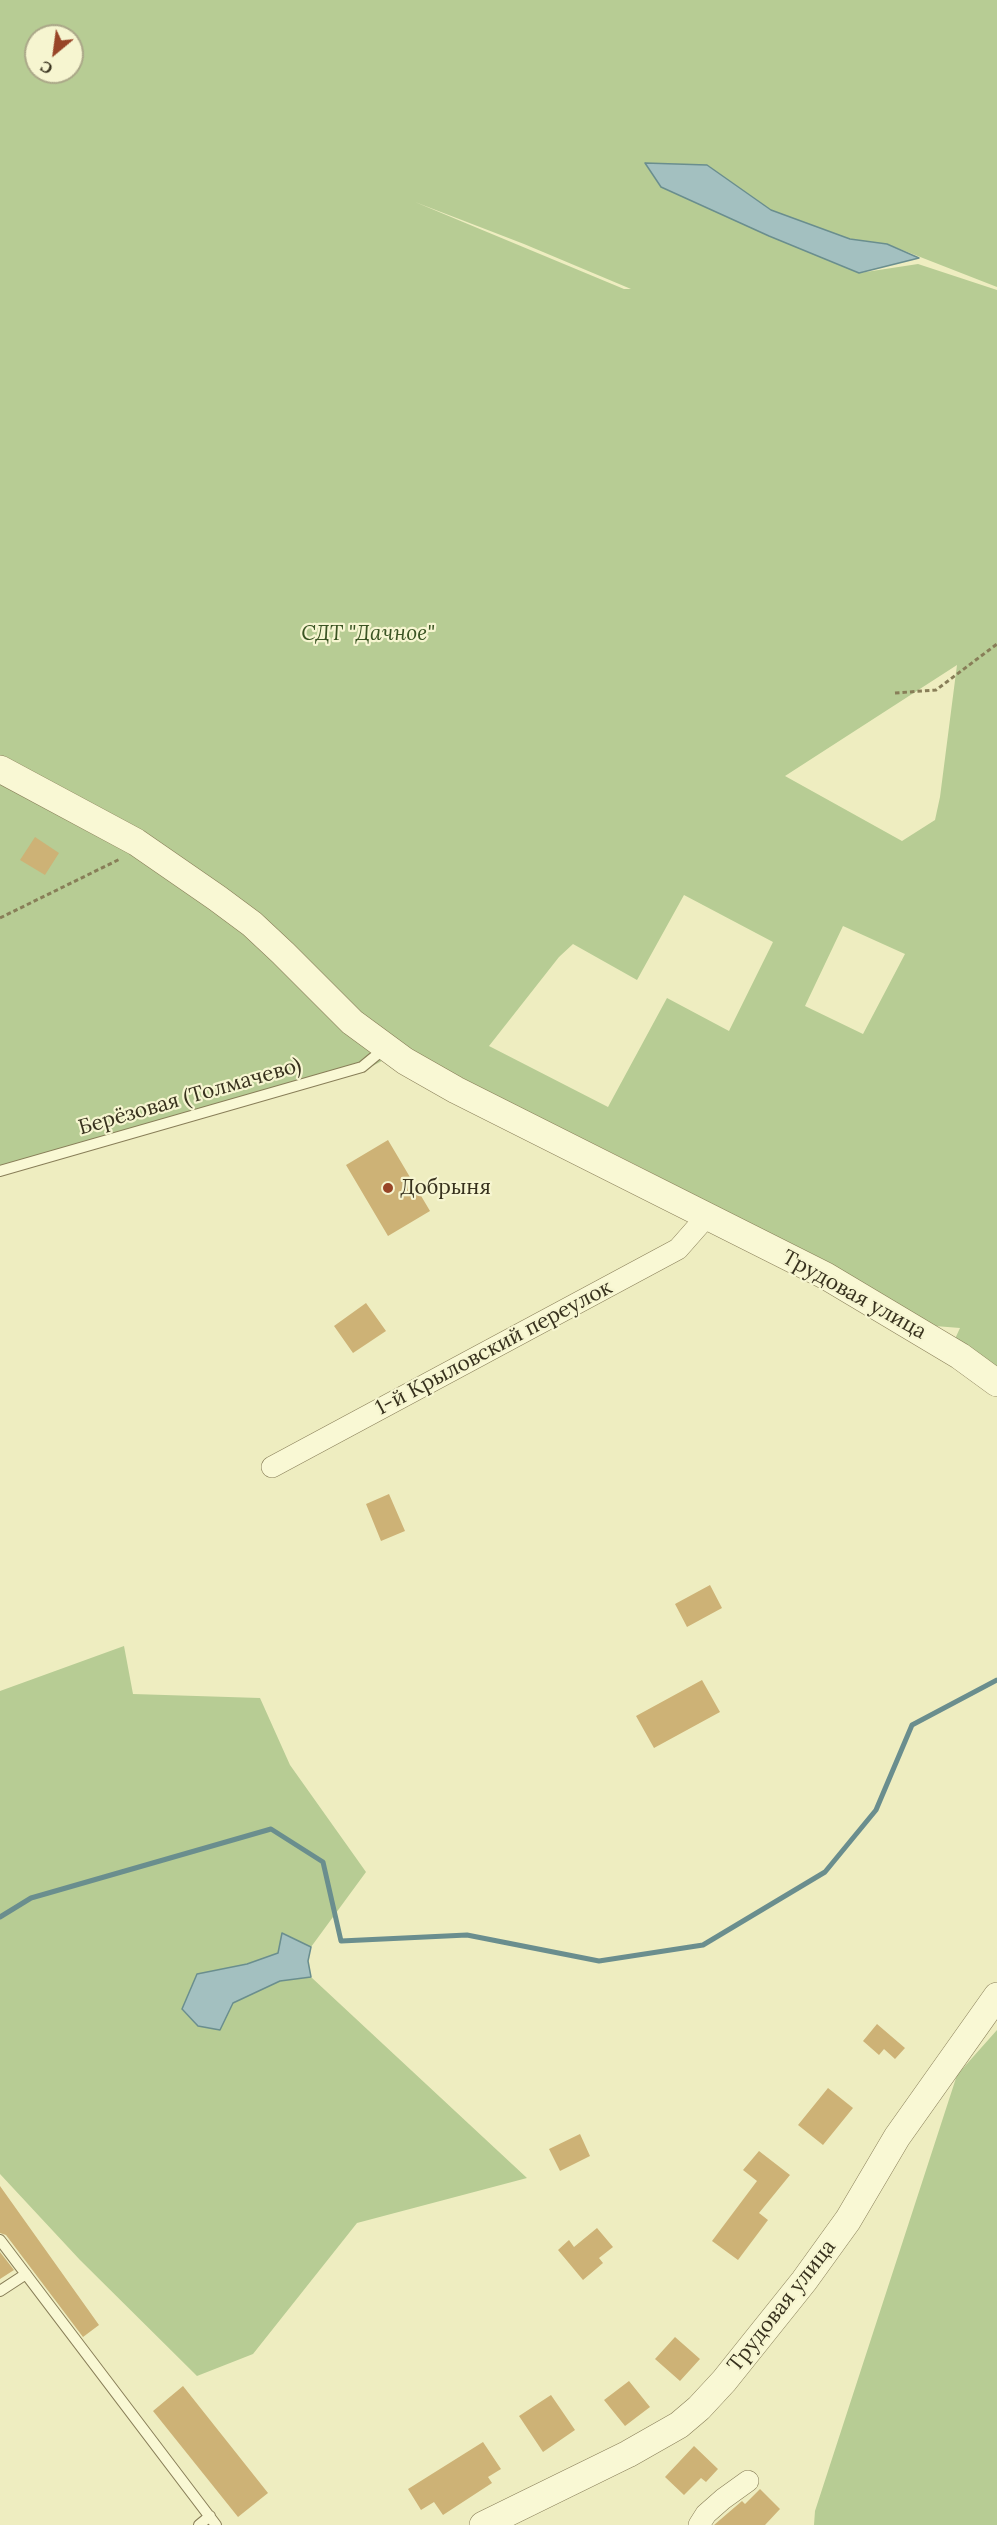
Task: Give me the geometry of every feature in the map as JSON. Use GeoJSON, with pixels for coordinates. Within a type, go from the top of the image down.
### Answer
{"type":"FeatureCollection","features":[{"type":"Feature","properties":{"kind":"street","name":"Трудовая улица"},"geometry":{"type":"LineString","coordinates":[[0,769],[134,841],[252,924],[327,994],[352,1022],[385,1048],[456,1090],[826,1276],[960,1356],[997,1383]]}},
{"type":"Feature","properties":{"kind":"street","name":"1-й Крыловский переулок"},"geometry":{"type":"LineString","coordinates":[[272,1467],[678,1250],[707,1216]]}},
{"type":"Feature","properties":{"kind":"street","name":"Трудовая улица"},"geometry":{"type":"LineString","coordinates":[[483,2525],[628,2454],[679,2425],[699,2408],[724,2381],[804,2281],[848,2220],[897,2137],[997,1996]]}},
{"type":"Feature","properties":{"kind":"street"},"geometry":{"type":"LineString","coordinates":[[699,2525],[706,2514],[748,2481]]}},
{"type":"Feature","properties":{"kind":"lane","name":"Берёзовая (Толмачево)"},"geometry":{"type":"LineString","coordinates":[[0,1171],[147,1131],[362,1067],[385,1048]]}},
{"type":"Feature","properties":{"kind":"lane"},"geometry":{"type":"LineString","coordinates":[[0,2240],[213,2521],[199,2525]]}},
{"type":"Feature","properties":{"kind":"lane"},"geometry":{"type":"LineString","coordinates":[[0,2291],[26,2274]]}},
{"type":"Feature","properties":{"kind":"path"},"geometry":{"type":"LineString","coordinates":[[895,693],[936,690],[997,644]]}},
{"type":"Feature","properties":{"kind":"path"},"geometry":{"type":"LineString","coordinates":[[0,918],[119,860],[134,841]]}},
{"type":"Feature","properties":{"kind":"green space","name":"СДТ \"Дачное\""},"geometry":{"type":"Polygon","coordinates":[[[0,0],[997,0],[997,287],[887,244],[850,239],[771,210],[707,165],[645,163],[661,187],[769,236],[859,273],[918,264],[997,290],[997,1384],[949,1352],[960,1328],[935,1326],[785,1242],[473,1084],[397,1053],[363,1071],[0,1173],[0,0]],[[415,202],[624,289],[631,289],[524,244],[415,202]],[[957,665],[785,776],[902,841],[935,820],[957,665]],[[684,895],[637,980],[573,944],[559,957],[489,1046],[608,1107],[667,998],[729,1031],[773,942],[684,895]],[[843,926],[805,1006],[863,1034],[905,954],[843,926]]]}},
{"type":"Feature","properties":{"kind":"green space"},"geometry":{"type":"Polygon","coordinates":[[[124,1646],[133,1694],[260,1698],[290,1765],[366,1872],[311,1947],[283,1934],[278,1953],[247,1964],[182,2010],[198,2025],[233,2003],[280,1981],[311,1977],[527,2178],[357,2223],[253,2354],[197,2376],[80,2260],[0,2174],[0,1691],[124,1646]]]}},
{"type":"Feature","properties":{"kind":"green space"},"geometry":{"type":"Polygon","coordinates":[[[997,2030],[997,2525],[814,2525],[815,2511],[957,2075],[997,2030]]]}},
{"type":"Feature","properties":{"kind":"water"},"geometry":{"type":"Polygon","coordinates":[[[645,163],[707,165],[771,210],[850,239],[887,244],[919,258],[859,273],[769,236],[661,187],[645,163]]]}},
{"type":"Feature","properties":{"kind":"water"},"geometry":{"type":"Polygon","coordinates":[[[282,1933],[311,1947],[308,1961],[311,1977],[280,1981],[233,2003],[220,2030],[198,2026],[182,2009],[197,1974],[247,1964],[278,1953],[282,1933]]]}},
{"type":"Feature","properties":{"kind":"building"},"geometry":{"type":"Polygon","coordinates":[[[35,837],[59,853],[45,875],[20,860],[35,837]]]}},
{"type":"Feature","properties":{"kind":"building","name":"Добрыня"},"geometry":{"type":"Polygon","coordinates":[[[388,1140],[430,1211],[388,1236],[346,1165],[388,1140]]]}},
{"type":"Feature","properties":{"kind":"building"},"geometry":{"type":"Polygon","coordinates":[[[366,1303],[386,1331],[353,1353],[334,1326],[366,1303]]]}},
{"type":"Feature","properties":{"kind":"building"},"geometry":{"type":"Polygon","coordinates":[[[389,1494],[405,1531],[381,1541],[366,1504],[389,1494]]]}},
{"type":"Feature","properties":{"kind":"building"},"geometry":{"type":"Polygon","coordinates":[[[710,1585],[722,1608],[687,1627],[675,1604],[710,1585]]]}},
{"type":"Feature","properties":{"kind":"building"},"geometry":{"type":"Polygon","coordinates":[[[702,1680],[720,1712],[654,1748],[636,1716],[702,1680]]]}},
{"type":"Feature","properties":{"kind":"building"},"geometry":{"type":"Polygon","coordinates":[[[877,2024],[905,2048],[895,2059],[884,2049],[879,2055],[863,2041],[877,2024]]]}},
{"type":"Feature","properties":{"kind":"building"},"geometry":{"type":"Polygon","coordinates":[[[828,2088],[853,2108],[823,2145],[798,2125],[828,2088]]]}},
{"type":"Feature","properties":{"kind":"building"},"geometry":{"type":"Polygon","coordinates":[[[580,2134],[590,2156],[560,2171],[549,2149],[580,2134]]]}},
{"type":"Feature","properties":{"kind":"building"},"geometry":{"type":"Polygon","coordinates":[[[759,2151],[790,2175],[759,2213],[768,2220],[738,2260],[712,2241],[757,2181],[743,2170],[759,2151]]]}},
{"type":"Feature","properties":{"kind":"building"},"geometry":{"type":"Polygon","coordinates":[[[0,2186],[99,2325],[83,2337],[6,2235],[0,2233],[0,2186]]]}},
{"type":"Feature","properties":{"kind":"building"},"geometry":{"type":"Polygon","coordinates":[[[597,2228],[613,2247],[599,2258],[603,2263],[583,2280],[558,2250],[569,2240],[574,2247],[597,2228]]]}},
{"type":"Feature","properties":{"kind":"building"},"geometry":{"type":"Polygon","coordinates":[[[0,2252],[14,2270],[0,2279],[0,2252]]]}},
{"type":"Feature","properties":{"kind":"building"},"geometry":{"type":"Polygon","coordinates":[[[675,2337],[700,2359],[680,2381],[655,2359],[675,2337]]]}},
{"type":"Feature","properties":{"kind":"building"},"geometry":{"type":"Polygon","coordinates":[[[629,2381],[650,2407],[625,2426],[604,2400],[629,2381]]]}},
{"type":"Feature","properties":{"kind":"building"},"geometry":{"type":"Polygon","coordinates":[[[183,2386],[268,2493],[238,2517],[153,2411],[183,2386]]]}},
{"type":"Feature","properties":{"kind":"building"},"geometry":{"type":"Polygon","coordinates":[[[551,2395],[575,2430],[543,2452],[519,2416],[551,2395]]]}},
{"type":"Feature","properties":{"kind":"building"},"geometry":{"type":"Polygon","coordinates":[[[483,2442],[501,2469],[488,2477],[492,2483],[443,2515],[434,2502],[421,2510],[408,2489],[483,2442]]]}},
{"type":"Feature","properties":{"kind":"building"},"geometry":{"type":"Polygon","coordinates":[[[694,2446],[718,2469],[706,2482],[701,2478],[684,2495],[665,2477],[694,2446]]]}},
{"type":"Feature","properties":{"kind":"building"},"geometry":{"type":"Polygon","coordinates":[[[760,2489],[780,2509],[765,2525],[714,2525],[742,2501],[745,2504],[760,2489]]]}},
{"type":"Feature","properties":{"kind":"waterway"},"geometry":{"type":"LineString","coordinates":[[0,1917],[31,1898],[271,1829],[323,1862],[341,1941],[467,1935],[599,1961],[703,1945],[825,1872],[876,1810],[912,1725],[997,1680]]}},
{"type":"Feature","properties":{"kind":"place","name":"Добрыня"},"geometry":{"type":"Point","coordinates":[388,1188]}}]}
